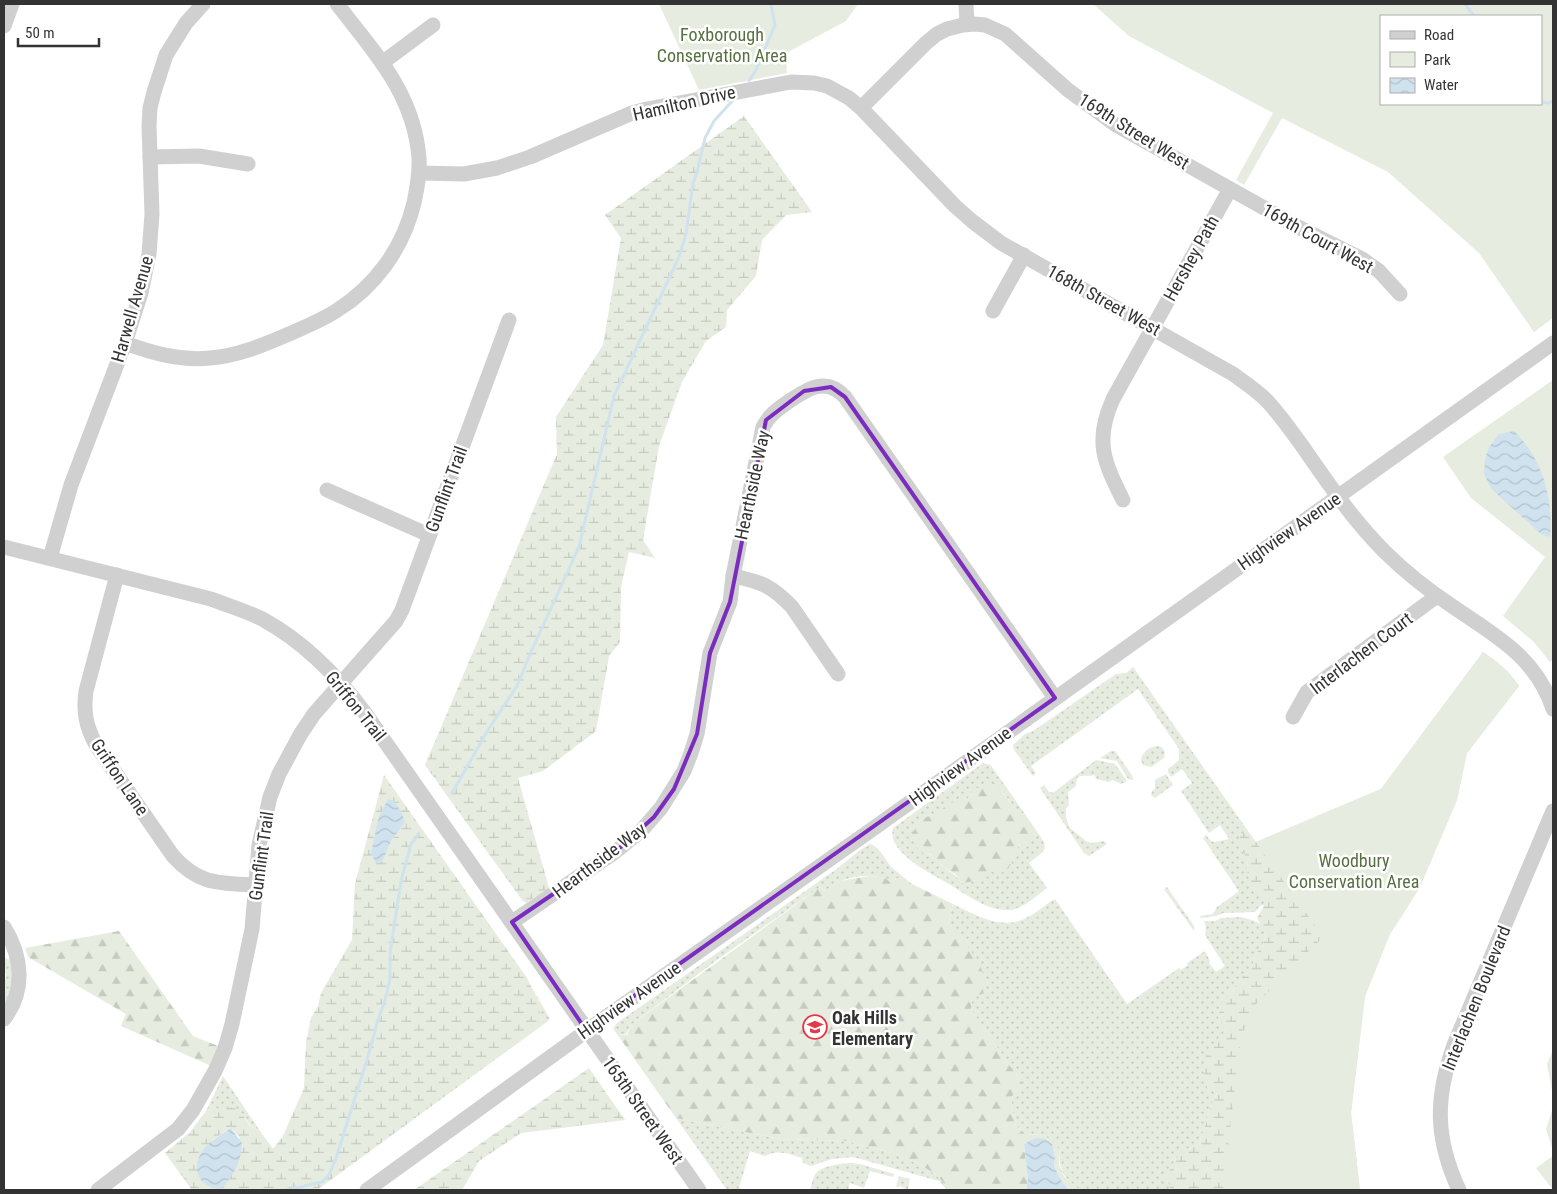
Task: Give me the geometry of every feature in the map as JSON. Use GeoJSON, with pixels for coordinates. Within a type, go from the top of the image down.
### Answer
{"type":"FeatureCollection","features":[{"type":"Feature","properties":{"kind":"street"},"geometry":{"type":"LineString","coordinates":[[4,26],[12,4]]}},
{"type":"Feature","properties":{"kind":"street","name":"Harwell Avenue"},"geometry":{"type":"LineString","coordinates":[[50,558],[71,483],[125,343],[141,293],[149,254],[152,214],[150,108],[160,71],[175,38],[203,4]]}},
{"type":"Feature","properties":{"kind":"street"},"geometry":{"type":"LineString","coordinates":[[125,343],[151,352],[181,358],[202,359],[225,356],[264,345],[335,312],[370,285],[398,247],[410,218],[419,173],[419,157],[410,114],[399,88],[338,4]]}},
{"type":"Feature","properties":{"kind":"street"},"geometry":{"type":"LineString","coordinates":[[966,4],[967,24]]}},
{"type":"Feature","properties":{"kind":"street","name":"169th Street West"},"geometry":{"type":"LineString","coordinates":[[861,108],[937,34],[947,29],[967,24],[985,25],[1004,34],[1093,110],[1116,125],[1230,189]]}},
{"type":"Feature","properties":{"kind":"street"},"geometry":{"type":"LineString","coordinates":[[382,63],[433,25]]}},
{"type":"Feature","properties":{"kind":"street","name":"Hamilton Drive"},"geometry":{"type":"LineString","coordinates":[[419,173],[464,174],[497,168],[530,157],[646,109],[791,82],[803,81],[826,86],[849,98],[861,108]]}},
{"type":"Feature","properties":{"kind":"street","name":"168th Street West"},"geometry":{"type":"LineString","coordinates":[[861,108],[955,206],[1001,242],[1233,374],[1254,389],[1278,413],[1338,497]]}},
{"type":"Feature","properties":{"kind":"street"},"geometry":{"type":"LineString","coordinates":[[150,156],[199,156],[248,164]]}},
{"type":"Feature","properties":{"kind":"street","name":"169th Court West"},"geometry":{"type":"LineString","coordinates":[[1230,189],[1298,227],[1362,259],[1378,271],[1400,294]]}},
{"type":"Feature","properties":{"kind":"street","name":"Hershey Path"},"geometry":{"type":"LineString","coordinates":[[1123,500],[1105,461],[1102,442],[1103,425],[1107,412],[1112,399],[1230,189]]}},
{"type":"Feature","properties":{"kind":"street"},"geometry":{"type":"LineString","coordinates":[[993,311],[1024,255]]}},
{"type":"Feature","properties":{"kind":"street","name":"Gunflint Trail"},"geometry":{"type":"LineString","coordinates":[[98,1190],[178,1129],[193,1110],[217,1067],[232,1024],[252,929],[259,845],[270,797],[279,774],[300,735],[314,714],[396,621],[402,610],[509,320]]}},
{"type":"Feature","properties":{"kind":"street","name":"Highview Avenue"},"geometry":{"type":"LineString","coordinates":[[377,1187],[586,1030],[1553,343]]}},
{"type":"Feature","properties":{"kind":"street","name":"Hearthside Way"},"geometry":{"type":"LineString","coordinates":[[512,922],[615,852],[641,831],[654,817],[674,789],[691,753],[697,734],[710,653],[730,602],[733,576],[763,426],[771,415],[804,391],[815,387],[831,387],[845,397],[1055,698]]}},
{"type":"Feature","properties":{"kind":"street"},"geometry":{"type":"LineString","coordinates":[[327,490],[429,535]]}},
{"type":"Feature","properties":{"kind":"street"},"geometry":{"type":"LineString","coordinates":[[1338,497],[1359,524],[1385,552],[1413,577],[1517,652],[1538,678],[1546,691],[1553,709]]}},
{"type":"Feature","properties":{"kind":"street","name":"Griffon Trail"},"geometry":{"type":"LineString","coordinates":[[4,547],[117,575],[238,609],[265,621],[289,637],[312,656],[341,683],[365,712],[586,1030]]}},
{"type":"Feature","properties":{"kind":"street","name":"Griffon Lane"},"geometry":{"type":"LineString","coordinates":[[117,575],[86,691],[85,719],[89,732],[96,745],[183,867],[208,881],[255,885]]}},
{"type":"Feature","properties":{"kind":"street"},"geometry":{"type":"LineString","coordinates":[[733,576],[768,586],[783,597],[792,607],[838,674]]}},
{"type":"Feature","properties":{"kind":"street","name":"Interlachen Court"},"geometry":{"type":"LineString","coordinates":[[1293,718],[1307,692],[1437,596]]}},
{"type":"Feature","properties":{"kind":"street","name":"Interlachen Boulevard"},"geometry":{"type":"LineString","coordinates":[[1459,1190],[1445,1154],[1441,1130],[1440,1109],[1446,1067],[1553,811]]}},
{"type":"Feature","properties":{"kind":"street"},"geometry":{"type":"LineString","coordinates":[[4,927],[14,945],[20,973],[19,987],[4,1018]]}},
{"type":"Feature","properties":{"kind":"street","name":"165th Street West"},"geometry":{"type":"LineString","coordinates":[[586,1030],[699,1190]]}},
{"type":"Feature","properties":{"kind":"highlighted area"},"geometry":{"type":"Polygon","coordinates":[[[831,387],[845,397],[1055,698],[586,1030],[512,922],[615,852],[654,817],[674,789],[697,734],[710,653],[730,602],[766,420],[804,391],[831,387]]]}},
{"type":"Feature","properties":{"kind":"green space","name":"Foxborough Conservation Area"},"geometry":{"type":"Polygon","coordinates":[[[659,4],[858,4],[846,21],[786,53],[787,73],[699,90],[659,4]]]}},
{"type":"Feature","properties":{"kind":"green space"},"geometry":{"type":"Polygon","coordinates":[[[1093,4],[1553,4],[1553,318],[1534,332],[1479,253],[1388,172],[1282,118],[1244,185],[1236,180],[1273,113],[1129,36],[1093,4]]]}},
{"type":"Feature","properties":{"kind":"green space"},"geometry":{"type":"Polygon","coordinates":[[[744,116],[812,212],[786,215],[762,240],[756,276],[727,310],[726,327],[706,341],[682,382],[659,446],[643,540],[655,558],[629,552],[621,587],[620,642],[609,656],[596,731],[543,771],[518,778],[549,888],[526,903],[425,765],[557,454],[556,417],[603,345],[621,238],[605,215],[744,116]]]}},
{"type":"Feature","properties":{"kind":"green space"},"geometry":{"type":"Polygon","coordinates":[[[1553,380],[1553,660],[1550,662],[1534,642],[1503,616],[1545,557],[1471,498],[1443,457],[1553,380]]]}},
{"type":"Feature","properties":{"kind":"green space","name":"Woodbury Conservation Area"},"geometry":{"type":"Polygon","coordinates":[[[1483,652],[1503,667],[1519,686],[1467,753],[1457,800],[1419,889],[1390,934],[1365,996],[1351,1113],[1360,1190],[1172,1190],[1166,1176],[1178,1156],[1186,1150],[1199,1145],[1217,1093],[1204,1087],[1205,1058],[1210,1048],[1227,1029],[1218,1018],[1222,1002],[1231,993],[1240,979],[1251,970],[1256,953],[1263,945],[1266,933],[1257,918],[1264,905],[1264,899],[1252,890],[1247,872],[1248,861],[1240,847],[1239,839],[1243,833],[1248,831],[1256,842],[1381,789],[1483,652]]]}},
{"type":"Feature","properties":{"kind":"green space","name":"Woodbury Conservation Area"},"geometry":{"type":"Polygon","coordinates":[[[1483,652],[1503,667],[1519,686],[1467,753],[1457,800],[1419,889],[1390,934],[1365,996],[1351,1113],[1360,1190],[1223,1190],[1241,1037],[1256,1004],[1323,937],[1256,842],[1381,789],[1483,652]]]}},
{"type":"Feature","properties":{"kind":"green space"},"geometry":{"type":"Polygon","coordinates":[[[1133,667],[1248,831],[1243,833],[1240,847],[1248,861],[1247,872],[1264,898],[1264,905],[1260,906],[1255,912],[1223,913],[1201,918],[1200,916],[1213,914],[1217,907],[1238,892],[1203,838],[1206,835],[1211,841],[1215,842],[1229,839],[1220,825],[1209,833],[1181,791],[1192,783],[1182,769],[1171,777],[1168,769],[1179,760],[1179,749],[1138,689],[1031,766],[1036,773],[1033,776],[1014,750],[1013,745],[1025,734],[1033,731],[1116,674],[1126,673],[1133,667]]]}},
{"type":"Feature","properties":{"kind":"green space"},"geometry":{"type":"Polygon","coordinates":[[[1159,746],[1164,750],[1164,758],[1151,767],[1143,765],[1141,760],[1145,752],[1150,748],[1159,746]]]}},
{"type":"Feature","properties":{"kind":"green space"},"geometry":{"type":"Polygon","coordinates":[[[1111,751],[1115,751],[1133,777],[1133,780],[1128,779],[1117,761],[1100,758],[1111,751]]]}},
{"type":"Feature","properties":{"kind":"green space"},"geometry":{"type":"Polygon","coordinates":[[[1096,760],[1115,764],[1127,781],[1121,784],[1113,780],[1108,782],[1097,779],[1094,775],[1081,776],[1077,778],[1076,786],[1068,792],[1069,805],[1066,808],[1066,817],[1069,827],[1086,841],[1092,843],[1104,841],[1107,844],[1089,856],[1084,853],[1040,788],[1044,785],[1049,792],[1053,793],[1096,760]]]}},
{"type":"Feature","properties":{"kind":"green space"},"geometry":{"type":"Polygon","coordinates":[[[983,763],[992,767],[1025,814],[1017,811],[1002,791],[974,790],[968,798],[961,798],[920,820],[921,852],[931,856],[962,883],[986,874],[1020,844],[1038,833],[1045,847],[1042,853],[1029,863],[1047,888],[1028,902],[1012,910],[992,908],[984,905],[923,869],[904,854],[897,846],[893,837],[893,828],[983,763]]]}},
{"type":"Feature","properties":{"kind":"green space"},"geometry":{"type":"Polygon","coordinates":[[[1166,774],[1173,785],[1155,798],[1151,795],[1155,789],[1155,780],[1166,774]]]}},
{"type":"Feature","properties":{"kind":"green space"},"geometry":{"type":"Polygon","coordinates":[[[384,775],[527,978],[540,1004],[540,1016],[544,1024],[317,1190],[192,1190],[165,1153],[190,1132],[206,1111],[222,1107],[234,1108],[240,1111],[250,1126],[260,1131],[273,1149],[283,1136],[304,1088],[306,1042],[311,1018],[318,1006],[321,993],[352,940],[355,884],[384,775]],[[385,807],[379,816],[376,833],[387,850],[399,830],[385,807]],[[231,1128],[214,1139],[202,1152],[240,1138],[231,1128]]]}},
{"type":"Feature","properties":{"kind":"green space"},"geometry":{"type":"Polygon","coordinates":[[[988,782],[996,784],[1017,811],[1025,814],[1038,833],[1027,844],[1019,844],[1014,859],[1009,867],[1001,873],[996,875],[992,871],[978,879],[962,883],[955,874],[930,854],[921,852],[914,844],[912,834],[920,820],[934,814],[961,797],[968,798],[974,790],[988,782]]]}},
{"type":"Feature","properties":{"kind":"green space"},"geometry":{"type":"Polygon","coordinates":[[[870,844],[877,848],[892,868],[902,876],[891,882],[880,877],[860,876],[839,882],[824,891],[820,887],[717,960],[631,1025],[626,1034],[617,1034],[613,1028],[617,1023],[870,844]]]}},
{"type":"Feature","properties":{"kind":"green space","name":"Oak Hills Elementary"},"geometry":{"type":"Polygon","coordinates":[[[869,876],[883,877],[891,882],[902,876],[912,884],[953,904],[948,925],[975,956],[984,977],[983,993],[972,999],[971,1010],[1023,1084],[1014,1093],[1012,1100],[1016,1126],[1025,1134],[1044,1135],[1056,1144],[1060,1152],[1059,1165],[1064,1176],[1079,1190],[1069,1190],[1061,1180],[1054,1166],[1055,1157],[1052,1145],[1042,1139],[1035,1139],[1024,1144],[1028,1179],[1026,1190],[948,1190],[946,1185],[935,1174],[919,1164],[895,1154],[847,1141],[780,1139],[676,1118],[617,1034],[627,1035],[631,1025],[820,887],[824,891],[840,881],[869,876]]]}},
{"type":"Feature","properties":{"kind":"green space"},"geometry":{"type":"Polygon","coordinates":[[[1167,887],[1194,926],[1194,931],[1164,889],[1167,887]]]}},
{"type":"Feature","properties":{"kind":"green space"},"geometry":{"type":"Polygon","coordinates":[[[1055,899],[1127,1004],[1179,968],[1181,970],[1188,965],[1187,963],[1205,951],[1210,961],[1209,963],[1216,972],[1225,966],[1205,935],[1206,927],[1204,921],[1241,917],[1262,925],[1266,933],[1263,945],[1256,953],[1251,970],[1240,979],[1222,1003],[1227,1029],[1218,1039],[1217,1092],[1199,1145],[1186,1150],[1178,1156],[1166,1176],[1172,1190],[1079,1190],[1062,1170],[1060,1152],[1044,1135],[1025,1134],[1016,1126],[1012,1100],[1014,1093],[1023,1084],[971,1010],[972,998],[948,925],[953,904],[993,921],[1010,923],[1028,917],[1055,899]]]}},
{"type":"Feature","properties":{"kind":"green space"},"geometry":{"type":"Polygon","coordinates":[[[119,931],[193,1036],[218,1046],[209,1065],[121,1026],[126,1014],[28,957],[25,948],[119,931]]]}},
{"type":"Feature","properties":{"kind":"green space"},"geometry":{"type":"Polygon","coordinates":[[[4,958],[11,960],[12,986],[4,1007],[4,982],[6,977],[4,958]]]}},
{"type":"Feature","properties":{"kind":"green space"},"geometry":{"type":"Polygon","coordinates":[[[533,989],[550,1019],[544,1024],[540,1016],[540,1004],[533,989]]]}},
{"type":"Feature","properties":{"kind":"green space"},"geometry":{"type":"Polygon","coordinates":[[[1553,1050],[1553,1096],[1547,1064],[1553,1050]]]}},
{"type":"Feature","properties":{"kind":"green space"},"geometry":{"type":"Polygon","coordinates":[[[589,1068],[625,1120],[521,1133],[479,1161],[462,1190],[414,1190],[589,1068]]]}},
{"type":"Feature","properties":{"kind":"green space"},"geometry":{"type":"Polygon","coordinates":[[[223,1076],[260,1131],[251,1126],[240,1111],[214,1109],[206,1111],[223,1076]]]}},
{"type":"Feature","properties":{"kind":"green space"},"geometry":{"type":"Polygon","coordinates":[[[1553,1107],[1553,1151],[1546,1129],[1553,1107]]]}},
{"type":"Feature","properties":{"kind":"green space"},"geometry":{"type":"Polygon","coordinates":[[[676,1118],[780,1139],[847,1141],[895,1154],[919,1164],[935,1174],[946,1185],[948,1190],[939,1181],[853,1157],[832,1159],[811,1166],[803,1163],[802,1158],[788,1154],[774,1153],[765,1156],[750,1151],[739,1188],[743,1190],[727,1190],[676,1118]]]}},
{"type":"Feature","properties":{"kind":"green space"},"geometry":{"type":"Polygon","coordinates":[[[1553,1156],[1553,1190],[1536,1168],[1553,1156]]]}},
{"type":"Feature","properties":{"kind":"green space"},"geometry":{"type":"Polygon","coordinates":[[[850,1163],[894,1174],[893,1177],[870,1171],[864,1188],[850,1183],[848,1190],[810,1190],[818,1171],[834,1165],[850,1163]]]}},
{"type":"Feature","properties":{"kind":"green space"},"geometry":{"type":"Polygon","coordinates":[[[899,1176],[910,1179],[908,1190],[900,1186],[896,1187],[899,1176]]]}},
{"type":"Feature","properties":{"kind":"water"},"geometry":{"type":"Polygon","coordinates":[[[1514,431],[1532,454],[1544,480],[1550,508],[1550,537],[1541,534],[1499,496],[1491,488],[1484,474],[1485,459],[1489,447],[1499,434],[1514,431]]]}},
{"type":"Feature","properties":{"kind":"water"},"geometry":{"type":"Polygon","coordinates":[[[388,799],[393,800],[401,811],[405,822],[391,841],[382,862],[376,863],[371,853],[379,816],[388,799]]]}},
{"type":"Feature","properties":{"kind":"water"},"geometry":{"type":"Polygon","coordinates":[[[231,1128],[242,1143],[240,1156],[236,1168],[226,1184],[221,1189],[213,1188],[202,1181],[199,1176],[197,1164],[199,1157],[209,1143],[231,1128]]]}},
{"type":"Feature","properties":{"kind":"water"},"geometry":{"type":"Polygon","coordinates":[[[1037,1138],[1045,1139],[1052,1144],[1055,1157],[1054,1166],[1069,1190],[1026,1190],[1028,1179],[1024,1144],[1037,1138]]]}},
{"type":"Feature","properties":{"kind":"waterway"},"geometry":{"type":"LineString","coordinates":[[749,81],[756,70],[775,25],[771,4]]}},
{"type":"Feature","properties":{"kind":"waterway"},"geometry":{"type":"LineString","coordinates":[[1465,4],[1473,15]]}},
{"type":"Feature","properties":{"kind":"waterway"},"geometry":{"type":"LineString","coordinates":[[452,793],[488,730],[517,686],[579,547],[614,396],[679,257],[686,234],[693,183],[705,138],[714,121],[735,98]]}},
{"type":"Feature","properties":{"kind":"waterway"},"geometry":{"type":"LineString","coordinates":[[1542,102],[1549,103],[1553,101]]}},
{"type":"Feature","properties":{"kind":"waterway"},"geometry":{"type":"LineString","coordinates":[[287,1190],[322,1182],[329,1175],[336,1158],[385,1000],[390,979],[390,953],[401,881],[411,844],[418,835]]}},
{"type":"Feature","properties":{"kind":"place","name":"Oak Hills Elementary"},"geometry":{"type":"Point","coordinates":[815,1027]}}]}
